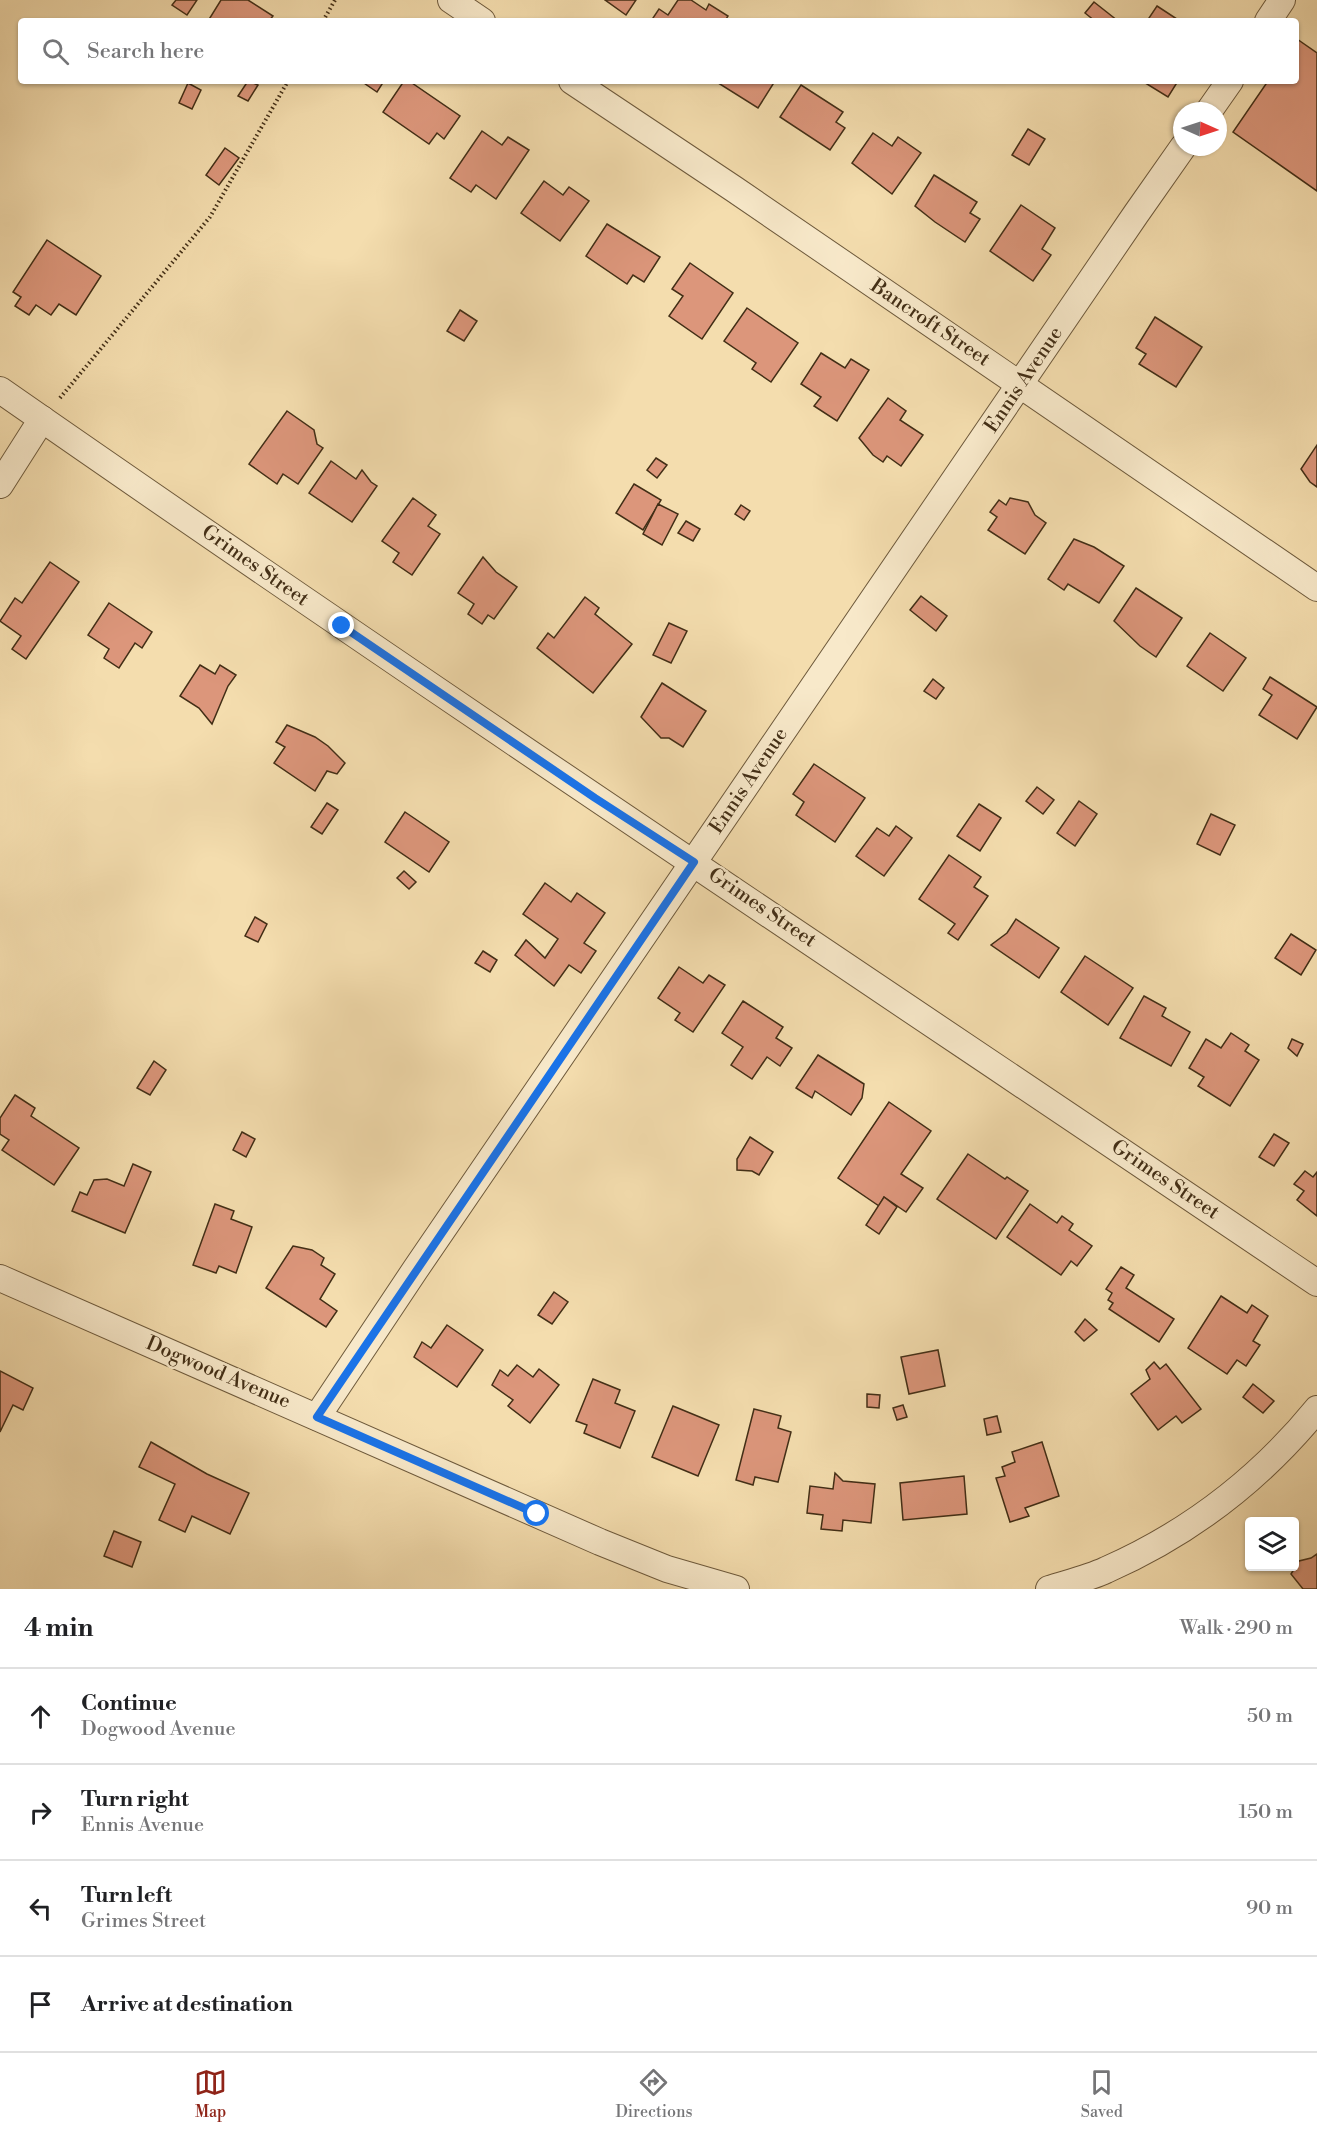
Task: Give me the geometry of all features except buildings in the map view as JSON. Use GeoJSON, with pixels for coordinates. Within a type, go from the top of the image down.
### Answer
{"type":"FeatureCollection","features":[{"type":"Feature","properties":{"kind":"street"},"geometry":{"type":"LineString","coordinates":[[451,0],[478,18]]}},
{"type":"Feature","properties":{"kind":"street"},"geometry":{"type":"LineString","coordinates":[[1271,18],[1282,0]]}},
{"type":"Feature","properties":{"kind":"street","name":"Bancroft Street"},"geometry":{"type":"LineString","coordinates":[[576,84],[1317,588]]}},
{"type":"Feature","properties":{"kind":"street"},"geometry":{"type":"LineString","coordinates":[[1215,102],[1228,84]]}},
{"type":"Feature","properties":{"kind":"street","name":"Ennis Avenue"},"geometry":{"type":"LineString","coordinates":[[317,1417],[1177,156]]}},
{"type":"Feature","properties":{"kind":"street","name":"Grimes Street"},"geometry":{"type":"LineString","coordinates":[[0,390],[307,603],[1317,1283]]}},
{"type":"Feature","properties":{"kind":"street"},"geometry":{"type":"LineString","coordinates":[[0,485],[42,420]]}},
{"type":"Feature","properties":{"kind":"street","name":"Dogwood Avenue"},"geometry":{"type":"LineString","coordinates":[[0,1278],[600,1542],[667,1569],[736,1589]]}},
{"type":"Feature","properties":{"kind":"street"},"geometry":{"type":"LineString","coordinates":[[1049,1589],[1105,1571],[1188,1527],[1243,1486],[1293,1439],[1317,1409]]}},
{"type":"Feature","properties":{"kind":"path"},"geometry":{"type":"LineString","coordinates":[[325,18],[335,0]]}},
{"type":"Feature","properties":{"kind":"path"},"geometry":{"type":"LineString","coordinates":[[42,420],[210,217],[286,84]]}},
{"type":"Feature","properties":{"kind":"route"},"geometry":{"type":"LineString","coordinates":[[342,626],[595,798],[694,862],[317,1417],[537,1514]]}}]}
